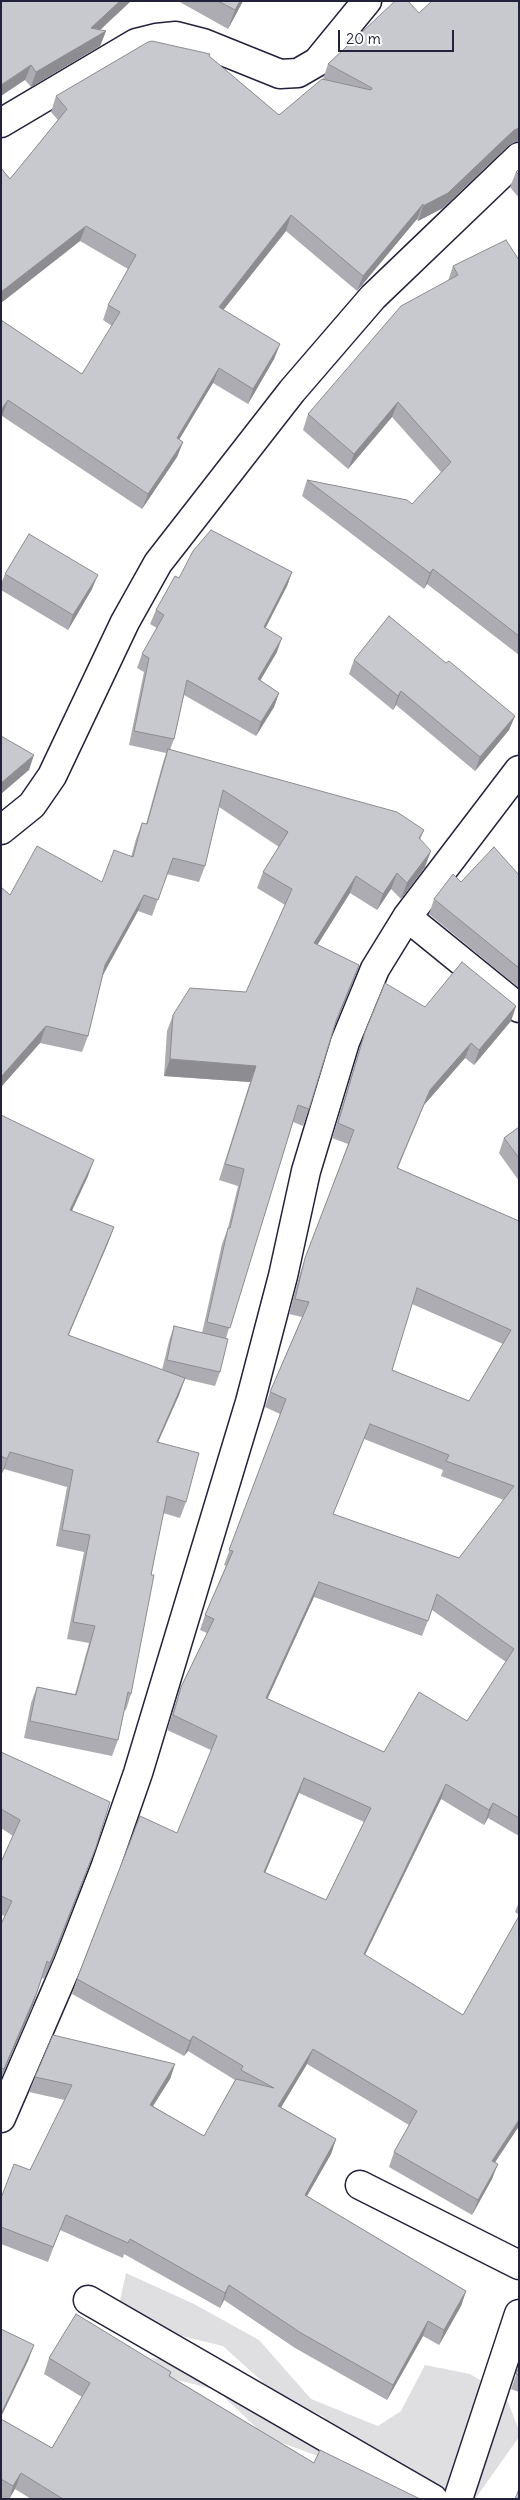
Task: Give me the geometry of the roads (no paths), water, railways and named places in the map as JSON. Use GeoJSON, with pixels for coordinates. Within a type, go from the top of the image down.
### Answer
{"type":"FeatureCollection","features":[{"type":"Feature","properties":{"kind":"street"},"geometry":{"type":"LineString","coordinates":[[1,123],[136,43],[156,38],[176,36],[202,43],[280,74],[298,73],[317,62],[367,1]]}},
{"type":"Feature","properties":{"kind":"street"},"geometry":{"type":"LineString","coordinates":[[1,830],[32,805],[52,776],[125,622],[164,555],[292,391],[367,304],[519,156]]}},
{"type":"Feature","properties":{"kind":"street"},"geometry":{"type":"LineString","coordinates":[[1,2118],[68,1963],[105,1868],[138,1773],[250,1402],[283,1276],[306,1171],[345,1042],[375,969],[407,917],[519,770]]}},
{"type":"Feature","properties":{"kind":"street"},"geometry":{"type":"LineString","coordinates":[[407,917],[519,1008]]}},
{"type":"Feature","properties":{"kind":"street"},"geometry":{"type":"LineString","coordinates":[[360,2185],[519,2265]]}},
{"type":"Feature","properties":{"kind":"street"},"geometry":{"type":"LineString","coordinates":[[88,2300],[433,2499]]}},
{"type":"Feature","properties":{"kind":"street"},"geometry":{"type":"LineString","coordinates":[[458,2499],[519,2314]]}}]}
